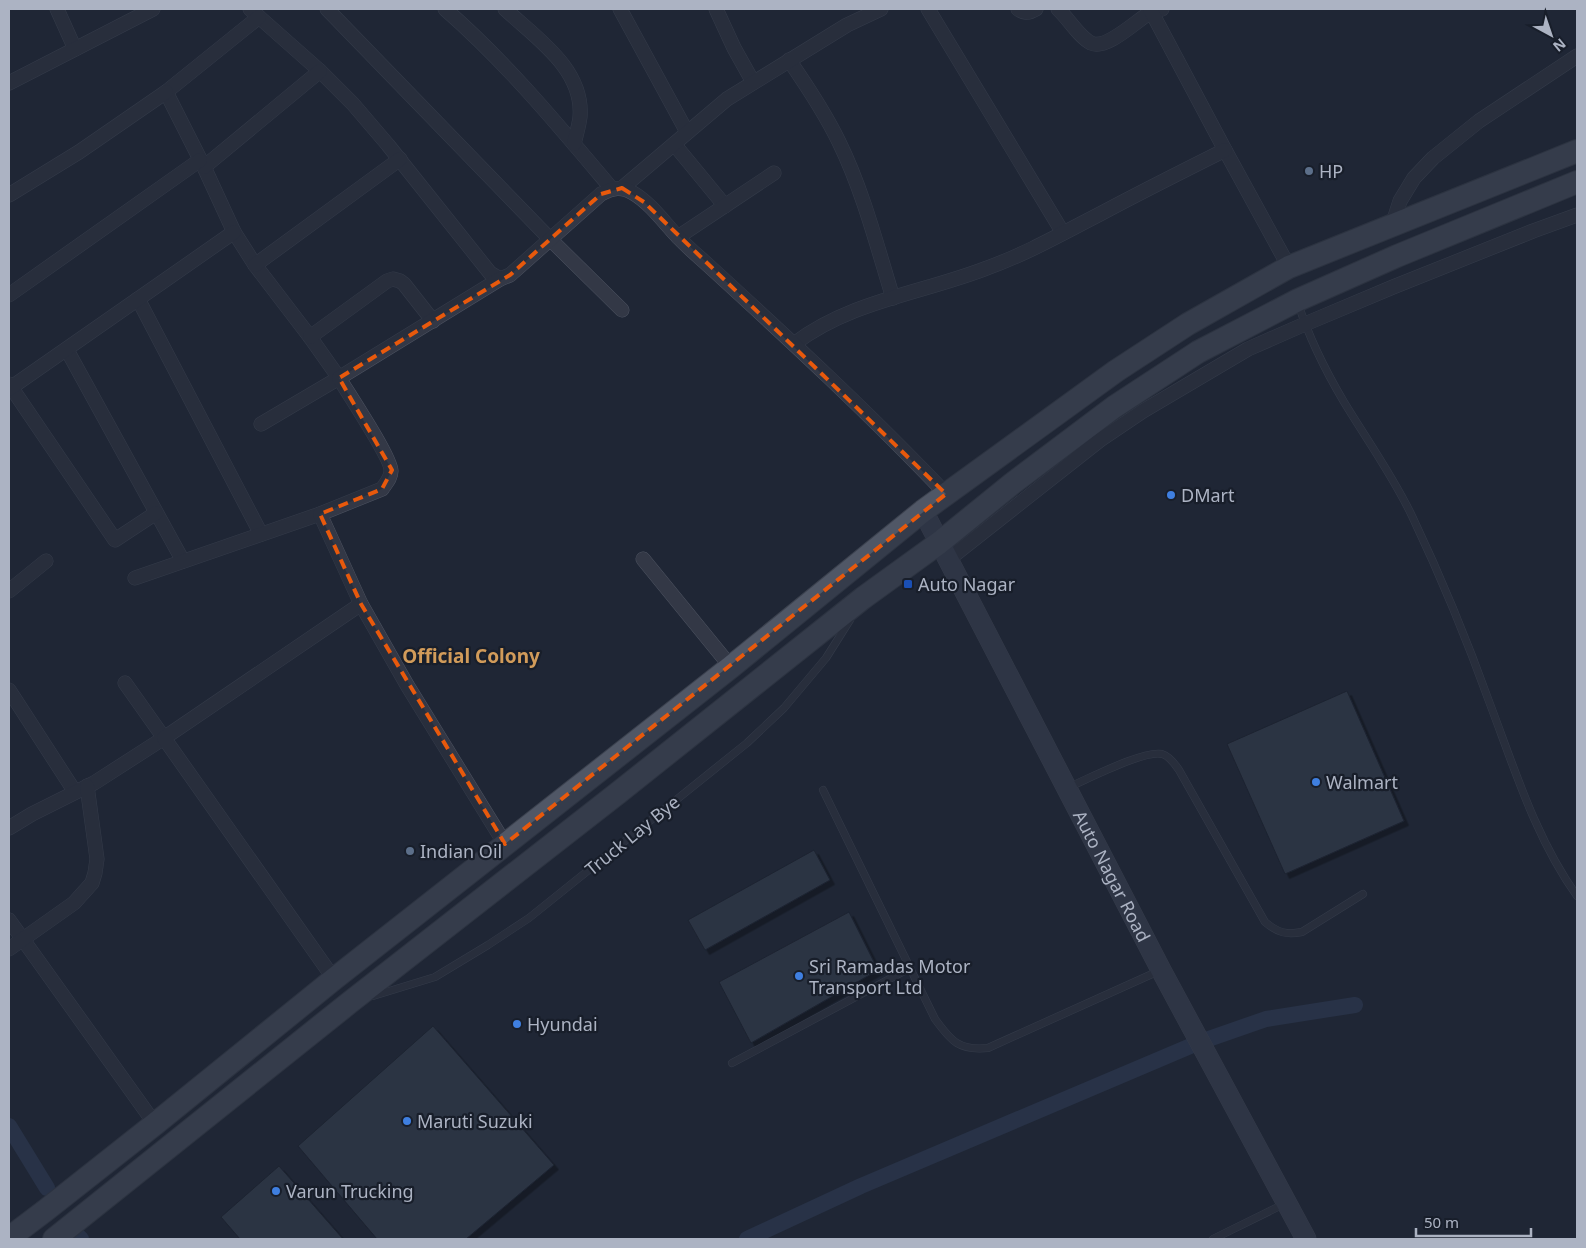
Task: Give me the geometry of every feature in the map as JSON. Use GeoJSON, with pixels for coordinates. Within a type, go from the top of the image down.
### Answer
{"type":"FeatureCollection","features":[{"type":"Feature","properties":{"kind":"main road"},"geometry":{"type":"LineString","coordinates":[[9,1238],[731,667],[923,511],[1116,371],[1188,324],[1289,268],[1577,151]]}},
{"type":"Feature","properties":{"kind":"main road"},"geometry":{"type":"LineString","coordinates":[[54,1239],[349,1003],[618,793],[863,598],[944,551],[1013,483],[1114,407],[1198,352],[1298,300],[1397,256],[1577,182]]}},
{"type":"Feature","properties":{"kind":"street"},"geometry":{"type":"LineString","coordinates":[[57,9],[75,49]]}},
{"type":"Feature","properties":{"kind":"street"},"geometry":{"type":"LineString","coordinates":[[9,83],[153,9]]}},
{"type":"Feature","properties":{"kind":"street"},"geometry":{"type":"LineString","coordinates":[[327,9],[550,240],[622,310]]}},
{"type":"Feature","properties":{"kind":"street"},"geometry":{"type":"LineString","coordinates":[[445,9],[502,62],[541,104],[574,144],[617,188],[634,194],[644,202],[678,237],[904,449],[946,494]]}},
{"type":"Feature","properties":{"kind":"street"},"geometry":{"type":"LineString","coordinates":[[505,9],[557,58],[573,78],[580,105],[580,118],[574,144]]}},
{"type":"Feature","properties":{"kind":"street"},"geometry":{"type":"LineString","coordinates":[[620,9],[687,132]]}},
{"type":"Feature","properties":{"kind":"street"},"geometry":{"type":"LineString","coordinates":[[716,9],[734,48],[753,82]]}},
{"type":"Feature","properties":{"kind":"street"},"geometry":{"type":"LineString","coordinates":[[261,424],[500,279],[510,275],[601,194],[617,188],[674,144],[727,99],[847,26],[881,9]]}},
{"type":"Feature","properties":{"kind":"street"},"geometry":{"type":"LineString","coordinates":[[928,9],[1062,234]]}},
{"type":"Feature","properties":{"kind":"street"},"geometry":{"type":"LineString","coordinates":[[1018,9],[1024,13],[1036,9]]}},
{"type":"Feature","properties":{"kind":"street"},"geometry":{"type":"LineString","coordinates":[[1058,9],[1084,37],[1090,42],[1097,44],[1109,41],[1155,10],[1225,150],[1289,268]]}},
{"type":"Feature","properties":{"kind":"street"},"geometry":{"type":"LineString","coordinates":[[9,195],[79,152],[166,92],[254,13],[320,71],[354,104],[490,273],[500,279]]}},
{"type":"Feature","properties":{"kind":"street"},"geometry":{"type":"LineString","coordinates":[[1392,226],[1400,201],[1414,178],[1433,158],[1479,121],[1577,56]]}},
{"type":"Feature","properties":{"kind":"street"},"geometry":{"type":"LineString","coordinates":[[789,60],[822,110],[849,164],[893,298]]}},
{"type":"Feature","properties":{"kind":"street"},"geometry":{"type":"LineString","coordinates":[[9,295],[202,163],[320,71]]}},
{"type":"Feature","properties":{"kind":"street"},"geometry":{"type":"LineString","coordinates":[[135,578],[320,514],[382,489],[389,480],[392,470],[384,452],[339,378],[255,265],[234,232],[166,92]]}},
{"type":"Feature","properties":{"kind":"street"},"geometry":{"type":"LineString","coordinates":[[674,144],[725,206]]}},
{"type":"Feature","properties":{"kind":"street"},"geometry":{"type":"LineString","coordinates":[[794,344],[806,335],[862,308],[987,268],[1062,234],[1225,150]]}},
{"type":"Feature","properties":{"kind":"street"},"geometry":{"type":"LineString","coordinates":[[255,265],[400,159]]}},
{"type":"Feature","properties":{"kind":"street"},"geometry":{"type":"LineString","coordinates":[[678,237],[774,173]]}},
{"type":"Feature","properties":{"kind":"street"},"geometry":{"type":"LineString","coordinates":[[944,551],[1143,410],[1248,349],[1533,231],[1577,215]]}},
{"type":"Feature","properties":{"kind":"street"},"geometry":{"type":"LineString","coordinates":[[156,513],[115,540],[10,387],[67,350],[234,232]]}},
{"type":"Feature","properties":{"kind":"street"},"geometry":{"type":"LineString","coordinates":[[310,337],[379,285],[393,279],[404,284],[433,321]]}},
{"type":"Feature","properties":{"kind":"street"},"geometry":{"type":"LineString","coordinates":[[138,299],[261,534]]}},
{"type":"Feature","properties":{"kind":"street"},"geometry":{"type":"LineString","coordinates":[[67,350],[183,561]]}},
{"type":"Feature","properties":{"kind":"street","name":"Auto Nagar Road"},"geometry":{"type":"LineString","coordinates":[[923,511],[1161,970],[1306,1239]]}},
{"type":"Feature","properties":{"kind":"street"},"geometry":{"type":"LineString","coordinates":[[320,514],[361,604],[407,685],[505,844]]}},
{"type":"Feature","properties":{"kind":"street"},"geometry":{"type":"LineString","coordinates":[[643,559],[731,667]]}},
{"type":"Feature","properties":{"kind":"street"},"geometry":{"type":"LineString","coordinates":[[11,585],[46,561]]}},
{"type":"Feature","properties":{"kind":"street"},"geometry":{"type":"LineString","coordinates":[[9,828],[81,789],[164,738],[361,604]]}},
{"type":"Feature","properties":{"kind":"street"},"geometry":{"type":"LineString","coordinates":[[126,682],[334,980]]}},
{"type":"Feature","properties":{"kind":"street"},"geometry":{"type":"LineString","coordinates":[[9,690],[81,789],[97,859],[92,883],[74,903],[9,949]]}},
{"type":"Feature","properties":{"kind":"street"},"geometry":{"type":"LineString","coordinates":[[9,920],[155,1124]]}},
{"type":"Feature","properties":{"kind":"lane"},"geometry":{"type":"LineString","coordinates":[[1298,300],[1305,324],[1328,374],[1399,490],[1412,516],[1462,630],[1537,826],[1558,868],[1577,896]]}},
{"type":"Feature","properties":{"kind":"lane","name":"Truck Lay Bye"},"geometry":{"type":"LineString","coordinates":[[349,1003],[435,977],[529,918],[747,743],[778,714],[826,658],[863,598]]}},
{"type":"Feature","properties":{"kind":"lane"},"geometry":{"type":"LineString","coordinates":[[1066,788],[1139,758],[1152,754],[1163,754],[1179,770],[1265,922],[1273,929],[1291,934],[1302,932],[1363,894]]}},
{"type":"Feature","properties":{"kind":"lane"},"geometry":{"type":"LineString","coordinates":[[823,790],[935,1019],[948,1036],[960,1046],[976,1050],[988,1048],[1161,970]]}},
{"type":"Feature","properties":{"kind":"lane"},"geometry":{"type":"LineString","coordinates":[[732,1063],[910,968]]}},
{"type":"Feature","properties":{"kind":"lane"},"geometry":{"type":"LineString","coordinates":[[1213,1239],[1287,1203]]}},
{"type":"Feature","properties":{"kind":"highlighted area"},"geometry":{"type":"Polygon","coordinates":[[[622,188],[644,202],[946,494],[505,844],[361,604],[320,514],[382,489],[392,470],[339,378],[510,275],[601,194],[622,188]]]}},
{"type":"Feature","properties":{"kind":"building","name":"Walmart"},"geometry":{"type":"Polygon","coordinates":[[[1347,691],[1404,821],[1285,874],[1227,744],[1347,691]]]}},
{"type":"Feature","properties":{"kind":"building"},"geometry":{"type":"Polygon","coordinates":[[[814,850],[830,880],[705,950],[688,920],[814,850]]]}},
{"type":"Feature","properties":{"kind":"building","name":"Sri Ramadas Motor Transport Ltd"},"geometry":{"type":"Polygon","coordinates":[[[849,912],[878,970],[751,1043],[719,982],[849,912]]]}},
{"type":"Feature","properties":{"kind":"building"},"geometry":{"type":"Polygon","coordinates":[[[433,1026],[554,1165],[466,1239],[377,1239],[298,1146],[433,1026]]]}},
{"type":"Feature","properties":{"kind":"building","name":"Varun Trucking"},"geometry":{"type":"Polygon","coordinates":[[[279,1166],[343,1239],[240,1239],[221,1217],[279,1166]]]}},
{"type":"Feature","properties":{"kind":"waterway"},"geometry":{"type":"LineString","coordinates":[[747,1239],[861,1186],[1200,1042],[1266,1019],[1355,1005]]}},
{"type":"Feature","properties":{"kind":"waterway"},"geometry":{"type":"LineString","coordinates":[[9,1126],[47,1188]]}},
{"type":"Feature","properties":{"kind":"place","name":"HP"},"geometry":{"type":"Point","coordinates":[1309,171]}},
{"type":"Feature","properties":{"kind":"place","name":"DMart"},"geometry":{"type":"Point","coordinates":[1171,495]}},
{"type":"Feature","properties":{"kind":"place","name":"Auto Nagar"},"geometry":{"type":"Point","coordinates":[908,584]}},
{"type":"Feature","properties":{"kind":"place","name":"Walmart"},"geometry":{"type":"Point","coordinates":[1316,782]}},
{"type":"Feature","properties":{"kind":"place","name":"Indian Oil"},"geometry":{"type":"Point","coordinates":[410,851]}},
{"type":"Feature","properties":{"kind":"place","name":"Sri Ramadas Motor Transport Ltd"},"geometry":{"type":"Point","coordinates":[799,976]}},
{"type":"Feature","properties":{"kind":"place","name":"Hyundai"},"geometry":{"type":"Point","coordinates":[517,1024]}},
{"type":"Feature","properties":{"kind":"place","name":"Maruti Suzuki"},"geometry":{"type":"Point","coordinates":[407,1121]}},
{"type":"Feature","properties":{"kind":"place","name":"Varun Trucking"},"geometry":{"type":"Point","coordinates":[276,1191]}},
{"type":"Feature","properties":{"kind":"district","name":"Official Colony"},"geometry":{"type":"Point","coordinates":[471,656]}}]}
